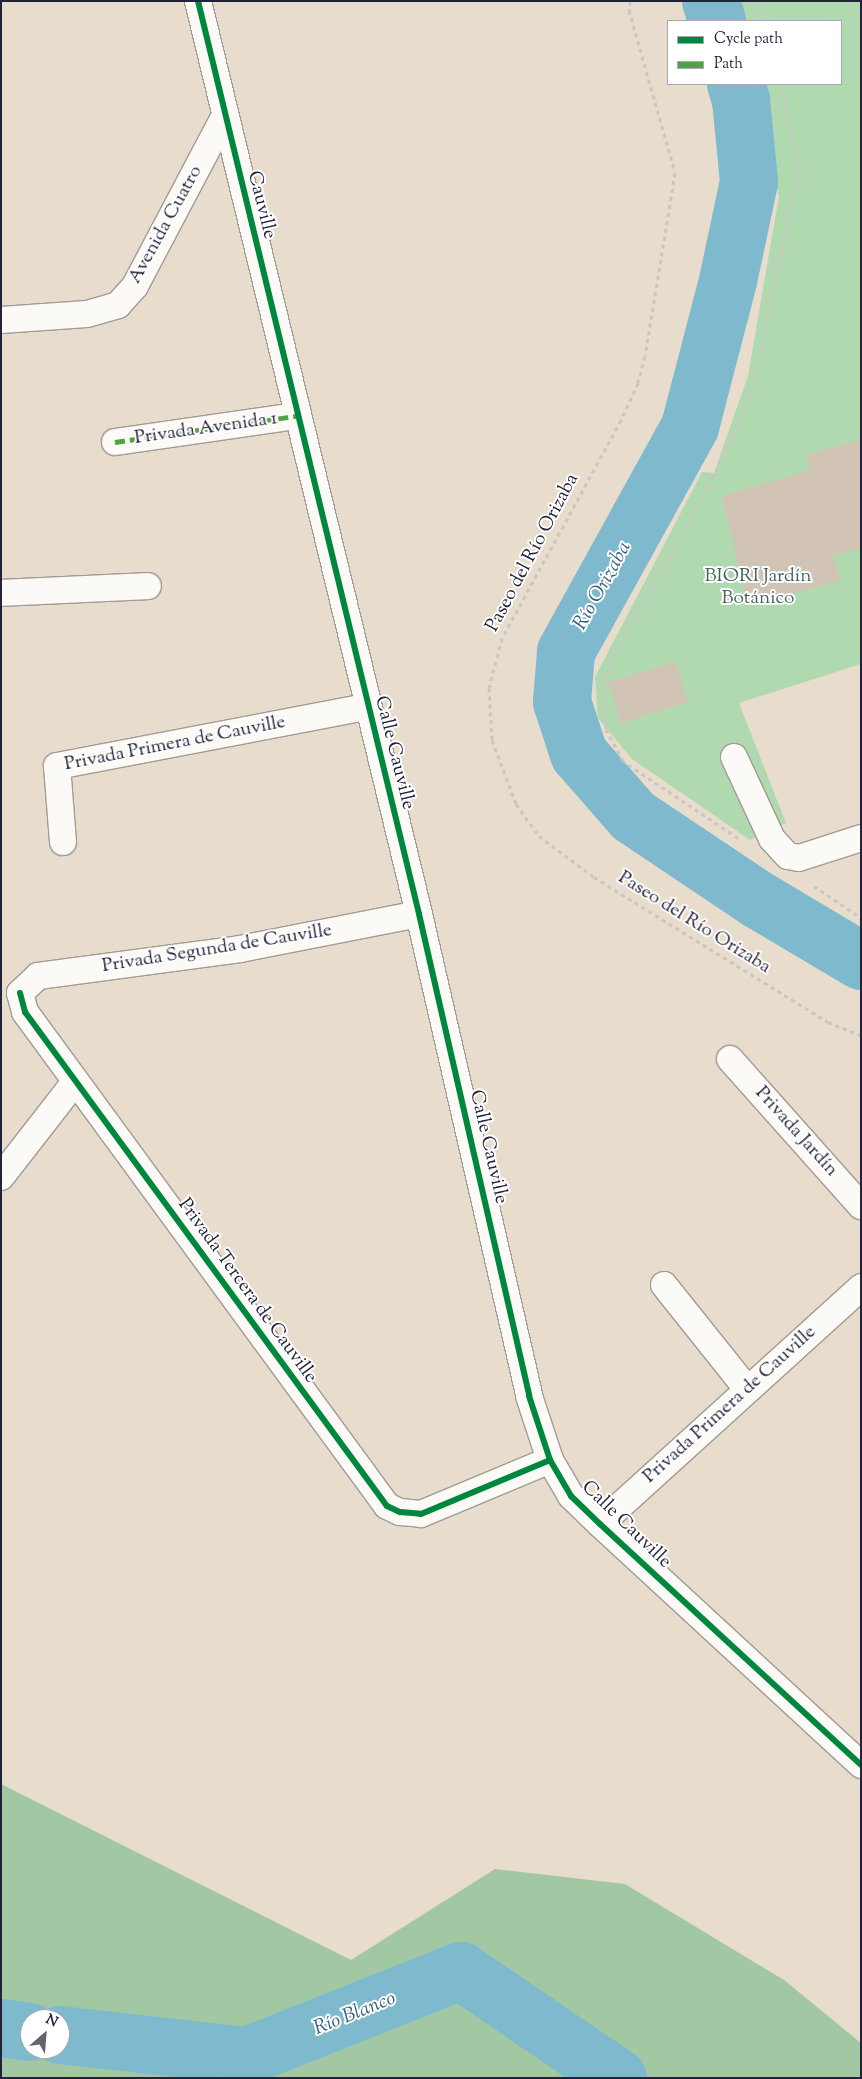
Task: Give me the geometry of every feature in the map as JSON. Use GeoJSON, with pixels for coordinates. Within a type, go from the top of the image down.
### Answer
{"type":"FeatureCollection","features":[{"type":"Feature","properties":{"kind":"street","name":"Cauville"},"geometry":{"type":"LineString","coordinates":[[198,1],[296,416]]}},
{"type":"Feature","properties":{"kind":"street","name":"Avenida Cuatro"},"geometry":{"type":"LineString","coordinates":[[1,320],[87,314],[118,305],[135,286],[224,117]]}},
{"type":"Feature","properties":{"kind":"street","name":"Privada Avenida 1"},"geometry":{"type":"LineString","coordinates":[[115,442],[296,416]]}},
{"type":"Feature","properties":{"kind":"street","name":"Calle Cauville"},"geometry":{"type":"LineString","coordinates":[[296,416],[419,914],[529,1396],[550,1460],[571,1496],[861,1765]]}},
{"type":"Feature","properties":{"kind":"street"},"geometry":{"type":"LineString","coordinates":[[1,593],[148,586]]}},
{"type":"Feature","properties":{"kind":"street","name":"Privada Primera de Cauville"},"geometry":{"type":"LineString","coordinates":[[63,842],[57,766],[367,707]]}},
{"type":"Feature","properties":{"kind":"street"},"geometry":{"type":"LineString","coordinates":[[734,756],[772,840],[788,856],[790,861],[861,838]]}},
{"type":"Feature","properties":{"kind":"street","name":"Privada Segunda de Cauville"},"geometry":{"type":"LineString","coordinates":[[11,988],[38,976],[240,949],[419,914]]}},
{"type":"Feature","properties":{"kind":"street","name":"Privada Tercera de Cauville"},"geometry":{"type":"LineString","coordinates":[[11,988],[25,1012],[75,1082],[387,1506],[400,1512],[421,1514],[550,1460]]}},
{"type":"Feature","properties":{"kind":"street","name":"Privada Jardín"},"geometry":{"type":"LineString","coordinates":[[730,1059],[861,1206]]}},
{"type":"Feature","properties":{"kind":"street"},"geometry":{"type":"LineString","coordinates":[[1,1177],[75,1082]]}},
{"type":"Feature","properties":{"kind":"street"},"geometry":{"type":"LineString","coordinates":[[664,1286],[748,1389]]}},
{"type":"Feature","properties":{"kind":"street","name":"Privada Primera de Cauville"},"geometry":{"type":"LineString","coordinates":[[600,1524],[861,1287]]}},
{"type":"Feature","properties":{"kind":"path"},"geometry":{"type":"LineString","coordinates":[[759,1],[763,20]]}},
{"type":"Feature","properties":{"kind":"path"},"geometry":{"type":"LineString","coordinates":[[742,841],[623,761],[606,729],[602,690],[609,666],[709,486],[750,398],[799,170],[782,85]]}},
{"type":"Feature","properties":{"kind":"path"},"geometry":{"type":"LineString","coordinates":[[790,861],[861,918]]}},
{"type":"Feature","properties":{"kind":"green space","name":"BIORI Jardín Botánico"},"geometry":{"type":"Polygon","coordinates":[[[731,1],[861,1],[861,664],[739,703],[786,823],[750,840],[632,759],[598,718],[595,677],[702,472],[714,473],[748,376],[779,196],[749,85],[842,85],[842,20],[732,20],[731,1]]]}},
{"type":"Feature","properties":{"kind":"green space"},"geometry":{"type":"Polygon","coordinates":[[[1,1784],[351,1960],[495,1869],[625,1884],[784,1980],[861,2043],[861,2078],[1,2078],[1,1784]]]}},
{"type":"Feature","properties":{"kind":"building"},"geometry":{"type":"Polygon","coordinates":[[[861,440],[861,548],[833,556],[840,580],[748,606],[722,496],[810,470],[806,455],[861,440]]]}},
{"type":"Feature","properties":{"kind":"building"},"geometry":{"type":"Polygon","coordinates":[[[676,662],[688,702],[621,723],[608,682],[676,662]]]}},
{"type":"Feature","properties":{"kind":"waterway","name":"Río Orizaba"},"geometry":{"type":"LineString","coordinates":[[711,1],[717,20]]}},
{"type":"Feature","properties":{"kind":"waterway","name":"Río Orizaba"},"geometry":{"type":"LineString","coordinates":[[736,85],[741,100],[749,182],[728,281],[690,427],[566,652],[562,702],[579,754],[633,816],[757,899],[861,961]]}},
{"type":"Feature","properties":{"kind":"waterway","name":"Río Blanco"},"geometry":{"type":"LineString","coordinates":[[70,2036],[247,2056],[461,1971],[618,2078]]}},
{"type":"Feature","properties":{"kind":"waterway","name":"Río Blanco"},"geometry":{"type":"LineString","coordinates":[[1,2028],[20,2031]]}},
{"type":"Feature","properties":{"kind":"marked path"},"geometry":{"type":"LineString","coordinates":[[115,442],[296,416]]}},
{"type":"Feature","properties":{"kind":"cycle path"},"geometry":{"type":"LineString","coordinates":[[198,1],[419,914],[529,1396],[550,1460],[571,1496],[861,1765]]}},
{"type":"Feature","properties":{"kind":"cycle path"},"geometry":{"type":"LineString","coordinates":[[20,993],[25,1012],[387,1506],[400,1512],[421,1514],[550,1460]]}}]}
